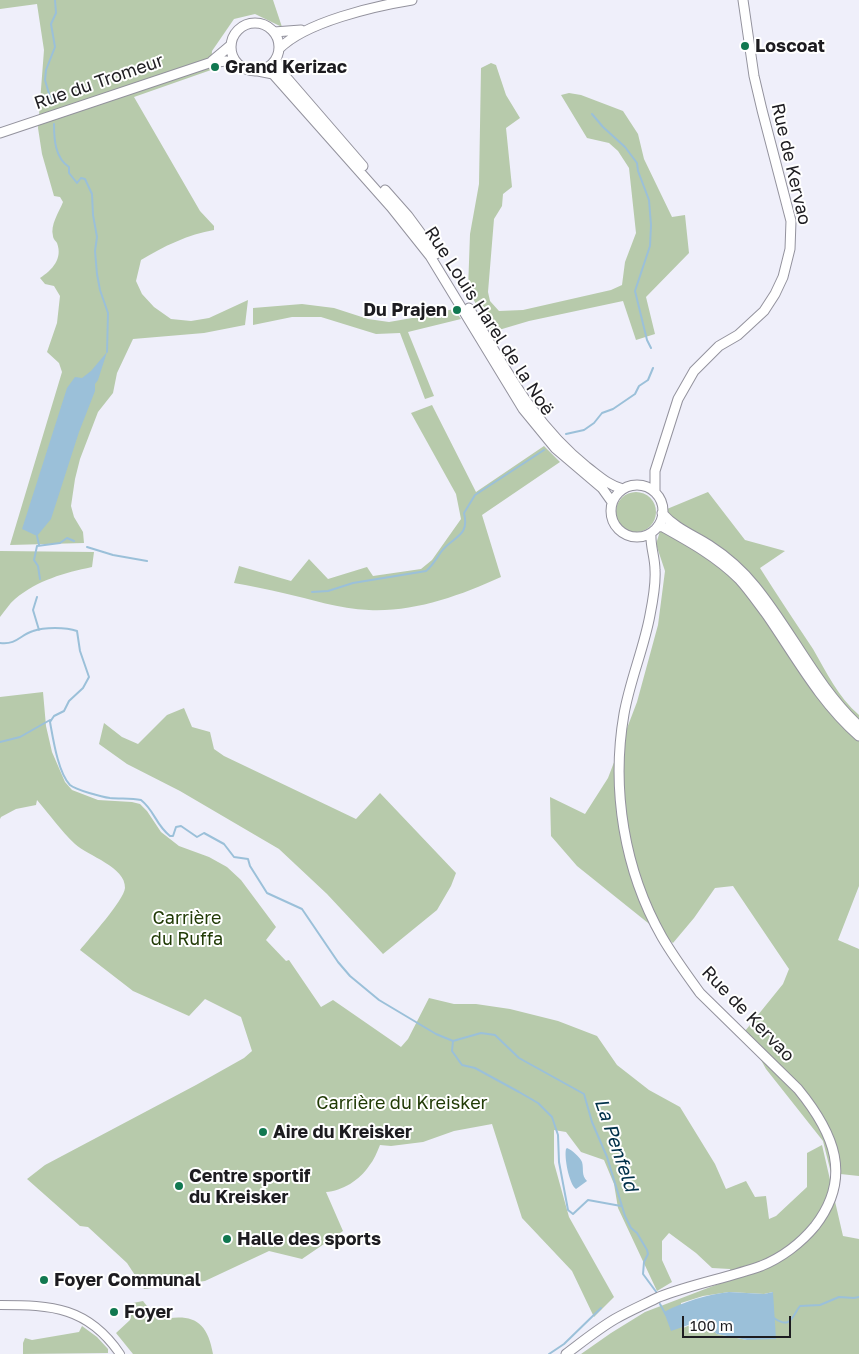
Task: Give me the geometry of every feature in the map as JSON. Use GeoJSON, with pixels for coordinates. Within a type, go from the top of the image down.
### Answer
{"type":"FeatureCollection","features":[{"type":"Feature","properties":{"kind":"main road"},"geometry":{"type":"LineString","coordinates":[[274,32],[289,32],[312,28],[384,5],[412,0]]}},
{"type":"Feature","properties":{"kind":"main road","name":"Rue de Kervao"},"geometry":{"type":"LineString","coordinates":[[655,492],[655,471],[674,410],[694,371],[719,346],[738,335],[764,311],[783,277],[790,250],[791,221],[756,85],[743,0]]}},
{"type":"Feature","properties":{"kind":"main road"},"geometry":{"type":"LineString","coordinates":[[258,23],[267,26],[274,32],[278,40],[279,49],[276,60],[271,66],[258,71],[250,71],[237,63],[232,54],[231,45],[234,36],[240,28],[258,23]]}},
{"type":"Feature","properties":{"kind":"main road"},"geometry":{"type":"LineString","coordinates":[[279,49],[288,40],[312,28]]}},
{"type":"Feature","properties":{"kind":"main road","name":"Rue du Tromeur"},"geometry":{"type":"LineString","coordinates":[[209,63],[224,53],[231,45]]}},
{"type":"Feature","properties":{"kind":"main road","name":"Rue Louis Harel de la Noë"},"geometry":{"type":"LineString","coordinates":[[276,60],[280,70],[408,216],[425,238],[521,395],[546,428],[573,456],[610,485],[623,489]]}},
{"type":"Feature","properties":{"kind":"main road","name":"Rue du Tromeur"},"geometry":{"type":"LineString","coordinates":[[0,133],[209,63],[226,61],[237,63]]}},
{"type":"Feature","properties":{"kind":"main road","name":"Rue Louis Harel de la Noë"},"geometry":{"type":"LineString","coordinates":[[258,71],[273,74],[406,224],[447,282],[523,409],[555,448],[602,488],[612,502]]}},
{"type":"Feature","properties":{"kind":"main road"},"geometry":{"type":"LineString","coordinates":[[639,485],[649,479],[655,471]]}},
{"type":"Feature","properties":{"kind":"main road"},"geometry":{"type":"LineString","coordinates":[[654,559],[638,538],[627,535],[615,525],[611,511],[612,502],[616,495],[623,489],[639,485],[648,487],[655,492],[660,499],[663,509],[662,519],[655,530]]}},
{"type":"Feature","properties":{"kind":"main road"},"geometry":{"type":"LineString","coordinates":[[662,513],[672,523],[710,545],[733,563],[754,585],[830,696],[859,726]]}},
{"type":"Feature","properties":{"kind":"main road"},"geometry":{"type":"LineString","coordinates":[[638,538],[663,527],[706,551],[740,580],[772,622],[824,700],[844,723],[859,736]]}},
{"type":"Feature","properties":{"kind":"main road","name":"Rue de Kervao"},"geometry":{"type":"LineString","coordinates":[[566,1354],[615,1319],[659,1297],[761,1266],[782,1255],[807,1236],[830,1202],[834,1190],[836,1167],[832,1146],[824,1127],[810,1104],[798,1089],[700,993],[662,937],[640,892],[632,866],[625,840],[622,812],[621,737],[628,696],[644,644],[650,614],[655,582],[654,559],[650,541],[655,530]]}},
{"type":"Feature","properties":{"kind":"street"},"geometry":{"type":"LineString","coordinates":[[0,1305],[52,1307],[73,1312],[101,1330],[120,1354]]}},
{"type":"Feature","properties":{"kind":"green space"},"geometry":{"type":"Polygon","coordinates":[[[0,0],[273,0],[282,27],[255,14],[234,19],[212,51],[211,70],[134,97],[200,211],[214,226],[214,230],[176,242],[141,260],[136,281],[142,294],[154,307],[171,319],[191,321],[209,318],[248,300],[245,325],[204,333],[133,339],[117,373],[113,393],[98,412],[80,459],[75,479],[71,506],[74,517],[83,532],[84,543],[10,545],[62,372],[59,363],[47,352],[57,323],[60,296],[54,286],[45,284],[40,278],[52,268],[59,254],[52,232],[55,219],[63,202],[60,197],[54,196],[42,154],[38,128],[44,50],[37,4],[0,9],[0,0]]]}},
{"type":"Feature","properties":{"kind":"green space"},"geometry":{"type":"Polygon","coordinates":[[[491,63],[496,65],[506,95],[520,118],[506,128],[512,187],[503,194],[502,206],[494,219],[488,292],[490,301],[499,311],[523,310],[611,290],[622,285],[625,262],[636,233],[629,168],[618,151],[609,143],[587,138],[561,95],[569,93],[581,95],[623,111],[638,134],[644,159],[672,217],[685,215],[689,253],[646,297],[655,334],[636,340],[623,301],[529,321],[492,332],[468,290],[470,234],[479,184],[481,68],[491,63]]]}},
{"type":"Feature","properties":{"kind":"green space"},"geometry":{"type":"Polygon","coordinates":[[[302,304],[334,308],[368,319],[389,322],[454,309],[461,319],[408,332],[434,396],[425,399],[400,333],[376,334],[321,317],[292,317],[253,325],[253,308],[302,304]]]}},
{"type":"Feature","properties":{"kind":"green space"},"geometry":{"type":"Polygon","coordinates":[[[432,405],[476,492],[544,446],[560,462],[482,515],[501,577],[436,601],[386,610],[347,608],[234,583],[239,566],[291,581],[309,559],[328,579],[367,567],[373,576],[421,569],[432,560],[461,519],[456,494],[411,413],[432,405]]]}},
{"type":"Feature","properties":{"kind":"green space"},"geometry":{"type":"Polygon","coordinates":[[[632,492],[640,492],[647,495],[653,501],[656,512],[653,523],[647,529],[640,532],[632,532],[625,529],[619,523],[616,516],[616,508],[619,501],[625,495],[632,492]]]}},
{"type":"Feature","properties":{"kind":"green space"},"geometry":{"type":"Polygon","coordinates":[[[708,492],[745,540],[785,551],[760,568],[813,649],[839,693],[859,715],[859,886],[838,940],[859,949],[859,1176],[831,1173],[823,1141],[766,1069],[745,1031],[783,984],[789,969],[733,886],[715,888],[694,918],[673,943],[577,866],[551,836],[550,797],[585,814],[608,778],[637,702],[658,625],[665,571],[656,544],[667,509],[708,492]]]}},
{"type":"Feature","properties":{"kind":"green space"},"geometry":{"type":"Polygon","coordinates":[[[0,551],[94,552],[92,567],[42,582],[13,601],[0,617],[0,551]]]}},
{"type":"Feature","properties":{"kind":"green space"},"geometry":{"type":"Polygon","coordinates":[[[43,692],[46,726],[52,752],[65,782],[72,790],[98,800],[140,804],[161,832],[179,846],[209,857],[227,867],[241,880],[276,927],[266,940],[286,961],[289,960],[321,1007],[333,1000],[401,1047],[408,1039],[429,998],[454,1004],[476,1004],[510,1009],[558,1021],[597,1036],[617,1065],[649,1090],[680,1107],[715,1164],[726,1189],[746,1181],[755,1197],[766,1196],[769,1219],[776,1216],[807,1187],[807,1153],[822,1145],[843,1236],[859,1239],[859,1354],[581,1354],[645,1312],[734,1278],[730,1269],[712,1268],[696,1253],[669,1233],[662,1241],[662,1260],[672,1282],[657,1291],[618,1208],[614,1184],[604,1160],[581,1152],[566,1132],[554,1130],[554,1163],[569,1217],[614,1297],[594,1317],[572,1271],[522,1218],[492,1124],[454,1131],[423,1142],[391,1146],[380,1145],[372,1161],[361,1176],[344,1187],[326,1192],[343,1231],[302,1259],[269,1251],[205,1281],[144,1289],[127,1263],[88,1227],[80,1226],[27,1179],[45,1165],[196,1085],[244,1058],[252,1051],[241,1017],[205,999],[189,1016],[133,991],[80,950],[119,901],[125,888],[124,881],[113,868],[75,844],[37,800],[36,805],[16,809],[0,819],[0,697],[43,692]],[[729,1292],[703,1296],[681,1303],[683,1328],[697,1322],[712,1329],[717,1334],[747,1340],[773,1292],[764,1294],[729,1292]]]}},
{"type":"Feature","properties":{"kind":"green space"},"geometry":{"type":"Polygon","coordinates":[[[184,708],[192,727],[210,732],[214,749],[224,756],[356,819],[380,793],[456,873],[437,910],[383,954],[327,894],[279,849],[180,791],[127,764],[99,744],[104,723],[122,737],[138,744],[167,715],[184,708]]]}},
{"type":"Feature","properties":{"kind":"green space"},"geometry":{"type":"Polygon","coordinates":[[[143,1301],[158,1320],[180,1317],[196,1321],[207,1333],[213,1354],[133,1354],[116,1333],[130,1320],[133,1303],[143,1301]]]}},
{"type":"Feature","properties":{"kind":"green space"},"geometry":{"type":"Polygon","coordinates":[[[82,1326],[97,1337],[108,1349],[108,1353],[23,1354],[25,1338],[32,1340],[79,1332],[82,1326]]]}},
{"type":"Feature","properties":{"kind":"water"},"geometry":{"type":"Polygon","coordinates":[[[107,352],[51,519],[37,536],[22,529],[67,388],[75,377],[82,378],[91,371],[107,352]]]}},
{"type":"Feature","properties":{"kind":"water"},"geometry":{"type":"Polygon","coordinates":[[[567,1148],[581,1160],[583,1174],[587,1181],[576,1189],[571,1182],[568,1170],[567,1148]]]}},
{"type":"Feature","properties":{"kind":"water"},"geometry":{"type":"Polygon","coordinates":[[[729,1292],[764,1294],[773,1292],[776,1339],[747,1340],[717,1334],[697,1322],[671,1331],[664,1312],[696,1299],[729,1292]]]}},
{"type":"Feature","properties":{"kind":"waterway"},"geometry":{"type":"LineString","coordinates":[[52,104],[45,80],[46,70],[55,47],[51,24],[56,13],[55,0]]}},
{"type":"Feature","properties":{"kind":"waterway"},"geometry":{"type":"LineString","coordinates":[[592,114],[625,147],[637,163],[638,171],[649,200],[650,246],[635,291],[647,340],[651,348]]}},
{"type":"Feature","properties":{"kind":"waterway"},"geometry":{"type":"LineString","coordinates":[[54,124],[55,142],[61,159],[69,167],[69,173],[77,183],[81,178],[85,179],[92,194],[97,237],[95,251],[97,274],[108,313],[107,352]]}},
{"type":"Feature","properties":{"kind":"waterway"},"geometry":{"type":"LineString","coordinates":[[566,434],[584,430],[594,423],[602,413],[613,409],[635,394],[639,386],[648,380],[653,368]]}},
{"type":"Feature","properties":{"kind":"waterway"},"geometry":{"type":"LineString","coordinates":[[312,592],[328,591],[353,583],[426,571],[441,552],[463,532],[465,527],[464,513],[475,495],[544,450]]}},
{"type":"Feature","properties":{"kind":"waterway"},"geometry":{"type":"LineString","coordinates":[[37,536],[39,545]]}},
{"type":"Feature","properties":{"kind":"waterway"},"geometry":{"type":"LineString","coordinates":[[40,579],[38,566],[34,560],[37,546],[60,543],[67,538],[74,541]]}},
{"type":"Feature","properties":{"kind":"waterway"},"geometry":{"type":"LineString","coordinates":[[87,547],[113,555],[147,561]]}},
{"type":"Feature","properties":{"kind":"waterway"},"geometry":{"type":"LineString","coordinates":[[37,597],[33,610],[39,630]]}},
{"type":"Feature","properties":{"kind":"waterway","name":"La Penfeld"},"geometry":{"type":"LineString","coordinates":[[0,643],[10,643],[29,633],[49,628],[77,631],[80,651],[89,677],[83,688],[69,701],[64,711],[54,716],[50,722],[59,764],[70,785],[83,791],[106,797],[141,800],[170,836],[173,836],[176,827],[181,826],[197,837],[204,833],[224,844],[234,857],[248,859],[250,866],[267,893],[302,909],[338,962],[350,976],[379,1000],[436,1034],[453,1041],[481,1033],[495,1035],[519,1058],[584,1094],[592,1122],[607,1157],[625,1216],[647,1250],[648,1254],[644,1262],[643,1274],[657,1293]]}},
{"type":"Feature","properties":{"kind":"waterway"},"geometry":{"type":"LineString","coordinates":[[0,742],[20,737],[50,720]]}},
{"type":"Feature","properties":{"kind":"waterway","name":"La Penfeld"},"geometry":{"type":"LineString","coordinates":[[453,1041],[452,1051],[462,1065],[475,1068],[519,1092],[538,1103],[552,1117],[558,1135],[559,1162],[568,1210],[573,1214],[588,1200],[621,1206]]}},
{"type":"Feature","properties":{"kind":"waterway","name":"La Penfeld"},"geometry":{"type":"LineString","coordinates":[[774,1318],[784,1323],[793,1317],[800,1306],[820,1305],[839,1297],[859,1297]]}},
{"type":"Feature","properties":{"kind":"waterway","name":"La Penfeld"},"geometry":{"type":"LineString","coordinates":[[660,1304],[666,1315]]}},
{"type":"Feature","properties":{"kind":"waterway"},"geometry":{"type":"LineString","coordinates":[[549,1354],[564,1344],[601,1308]]}},
{"type":"Feature","properties":{"kind":"place","name":"Loscoat"},"geometry":{"type":"Point","coordinates":[745,46]}},
{"type":"Feature","properties":{"kind":"place","name":"Grand Kerizac"},"geometry":{"type":"Point","coordinates":[215,67]}},
{"type":"Feature","properties":{"kind":"place","name":"Du Prajen"},"geometry":{"type":"Point","coordinates":[457,310]}},
{"type":"Feature","properties":{"kind":"place","name":"Aire du Kreisker"},"geometry":{"type":"Point","coordinates":[263,1132]}},
{"type":"Feature","properties":{"kind":"place","name":"Centre sportif du Kreisker"},"geometry":{"type":"Point","coordinates":[179,1186]}},
{"type":"Feature","properties":{"kind":"place","name":"Halle des sports"},"geometry":{"type":"Point","coordinates":[227,1239]}},
{"type":"Feature","properties":{"kind":"place","name":"Foyer Communal"},"geometry":{"type":"Point","coordinates":[44,1280]}},
{"type":"Feature","properties":{"kind":"place","name":"Foyer"},"geometry":{"type":"Point","coordinates":[114,1312]}},
{"type":"Feature","properties":{"kind":"park label","name":"Carrière du Ruffa"},"geometry":{"type":"Point","coordinates":[187,928]}},
{"type":"Feature","properties":{"kind":"park label","name":"Carrière du Kreisker"},"geometry":{"type":"Point","coordinates":[402,1103]}}]}
